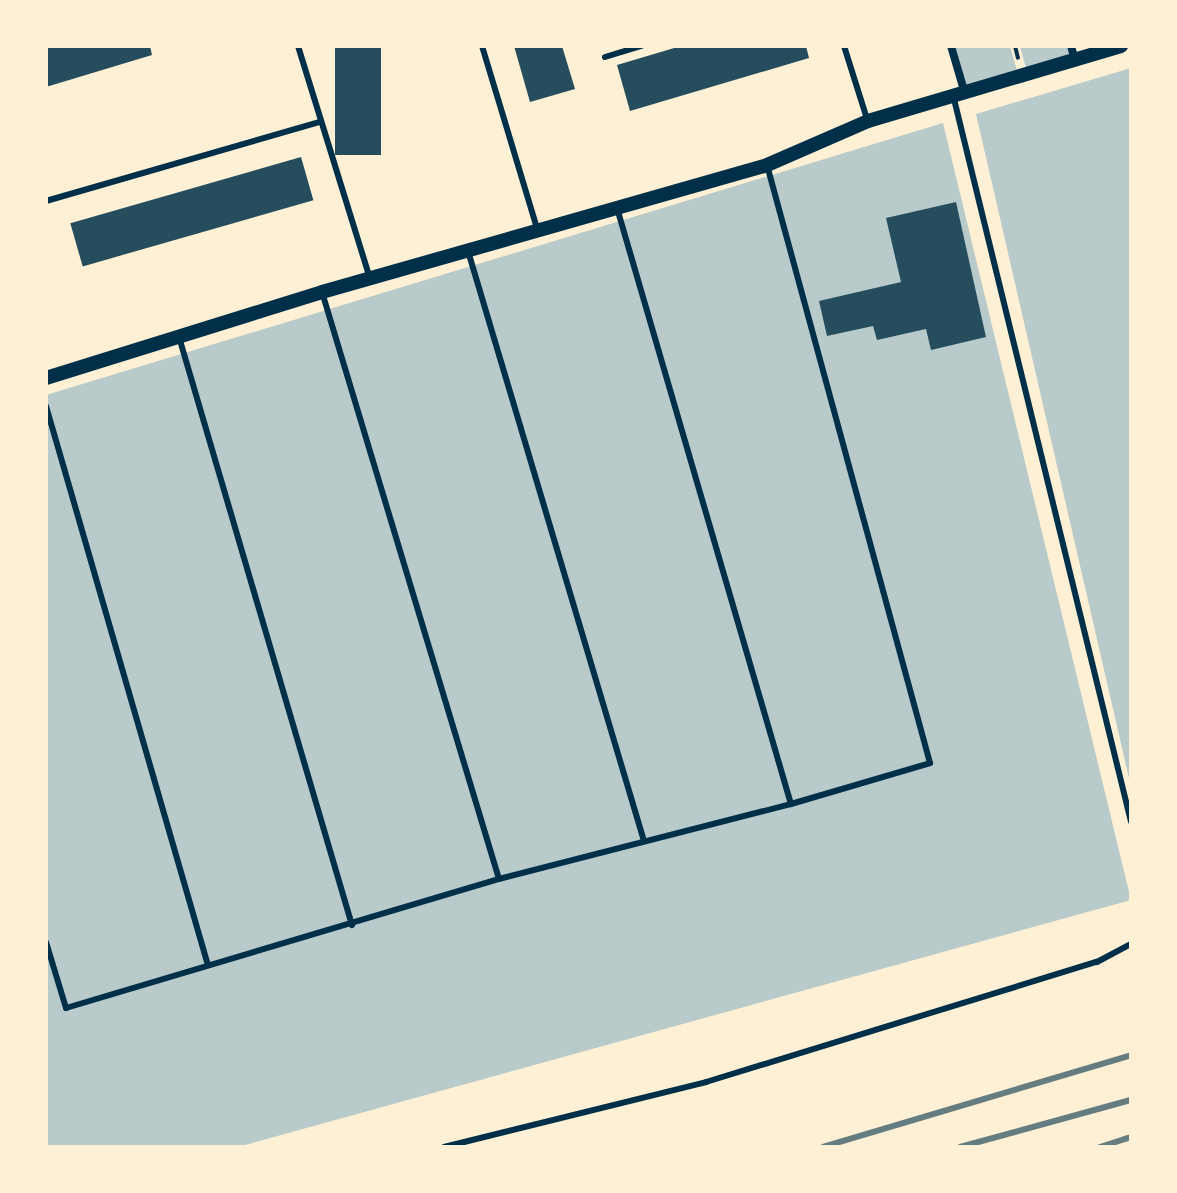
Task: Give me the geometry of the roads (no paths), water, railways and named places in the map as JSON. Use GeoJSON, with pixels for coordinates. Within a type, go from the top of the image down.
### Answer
{"type":"FeatureCollection","features":[{"type":"Feature","properties":{"kind":"street"},"geometry":{"type":"LineString","coordinates":[[951,46],[960,97]]}},
{"type":"Feature","properties":{"kind":"street"},"geometry":{"type":"LineString","coordinates":[[46,378],[322,292],[370,281],[767,165],[868,121],[960,97],[1073,53],[1121,46]]}},
{"type":"Feature","properties":{"kind":"lane"},"geometry":{"type":"LineString","coordinates":[[298,46],[370,281]]}},
{"type":"Feature","properties":{"kind":"lane"},"geometry":{"type":"LineString","coordinates":[[482,46],[538,231]]}},
{"type":"Feature","properties":{"kind":"lane"},"geometry":{"type":"LineString","coordinates":[[605,57],[641,46]]}},
{"type":"Feature","properties":{"kind":"lane"},"geometry":{"type":"LineString","coordinates":[[844,46],[868,121]]}},
{"type":"Feature","properties":{"kind":"lane"},"geometry":{"type":"LineString","coordinates":[[960,97],[1131,822]]}},
{"type":"Feature","properties":{"kind":"lane"},"geometry":{"type":"LineString","coordinates":[[46,201],[320,122]]}},
{"type":"Feature","properties":{"kind":"lane"},"geometry":{"type":"LineString","coordinates":[[46,942],[66,1008],[207,962],[352,925],[499,879],[791,804],[930,763],[767,165]]}},
{"type":"Feature","properties":{"kind":"lane"},"geometry":{"type":"LineString","coordinates":[[617,208],[791,804]]}},
{"type":"Feature","properties":{"kind":"lane"},"geometry":{"type":"LineString","coordinates":[[468,251],[644,841]]}},
{"type":"Feature","properties":{"kind":"lane"},"geometry":{"type":"LineString","coordinates":[[322,292],[499,879]]}},
{"type":"Feature","properties":{"kind":"lane"},"geometry":{"type":"LineString","coordinates":[[179,336],[352,925]]}},
{"type":"Feature","properties":{"kind":"lane"},"geometry":{"type":"LineString","coordinates":[[46,406],[207,962]]}},
{"type":"Feature","properties":{"kind":"lane"},"geometry":{"type":"LineString","coordinates":[[444,1147],[706,1082],[1097,962],[1131,944]]}},
{"type":"Feature","properties":{"kind":"railway"},"geometry":{"type":"LineString","coordinates":[[823,1147],[1131,1055]]}},
{"type":"Feature","properties":{"kind":"railway"},"geometry":{"type":"LineString","coordinates":[[960,1147],[1131,1100]]}},
{"type":"Feature","properties":{"kind":"railway"},"geometry":{"type":"LineString","coordinates":[[1100,1147],[1131,1137]]}}]}
